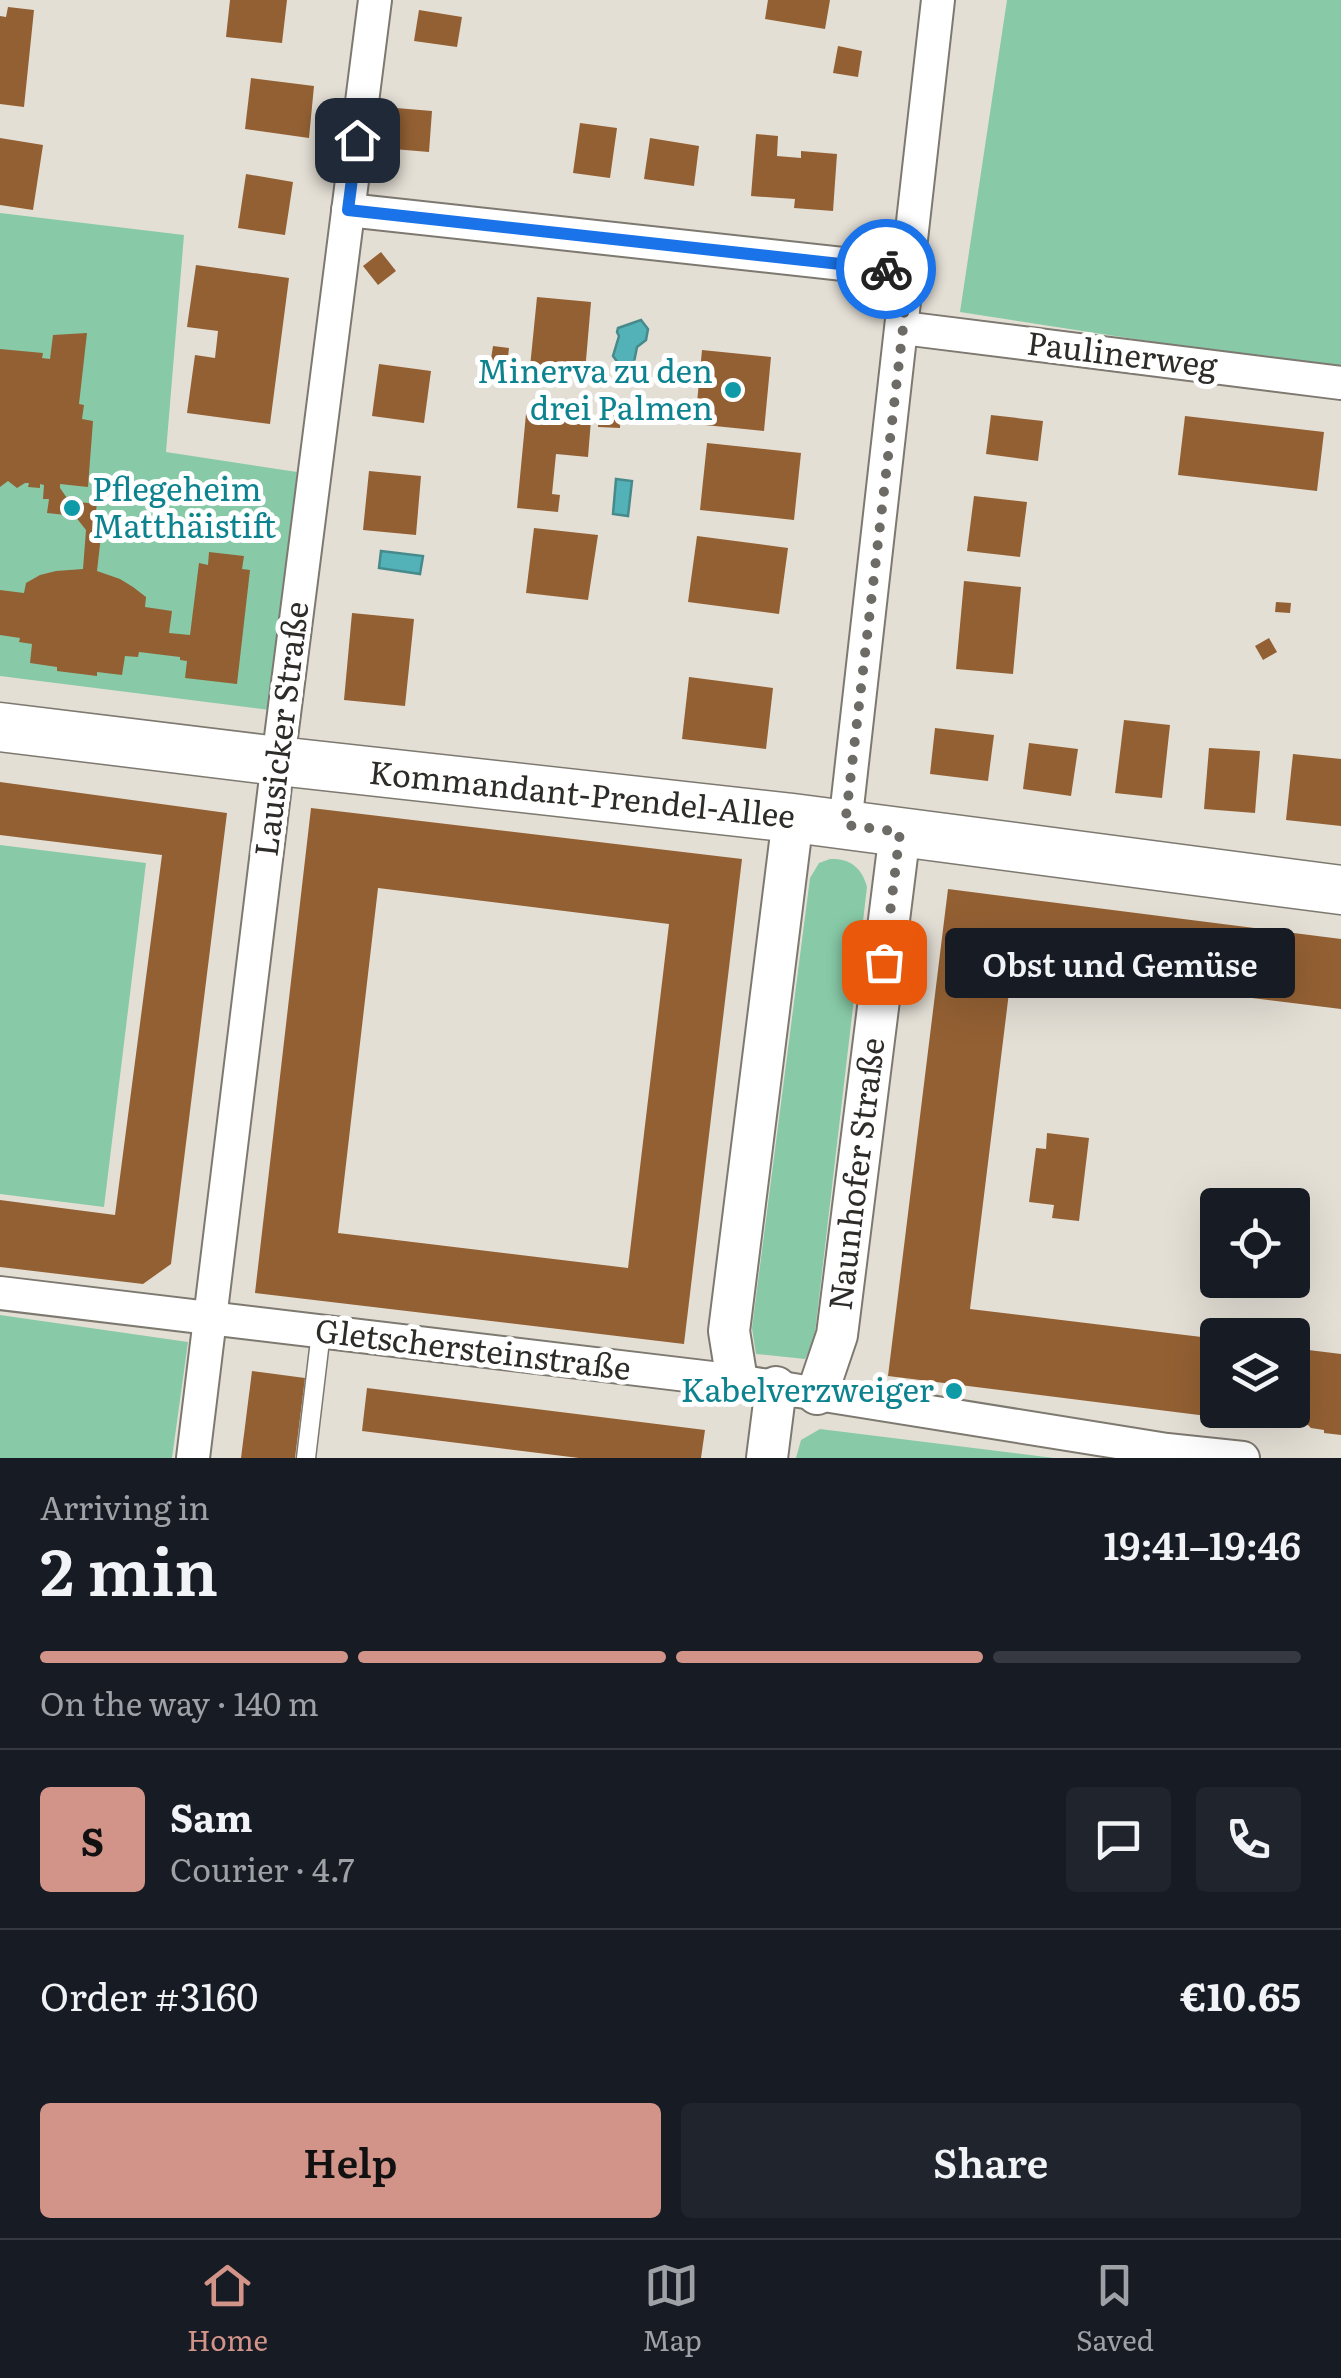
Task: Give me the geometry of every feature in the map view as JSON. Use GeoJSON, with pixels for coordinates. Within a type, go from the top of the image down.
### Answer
{"type":"FeatureCollection","features":[{"type":"Feature","properties":{"kind":"main road","name":"Kommandant-Prendel-Allee"},"geometry":{"type":"LineString","coordinates":[[0,727],[793,818],[1341,890]]}},
{"type":"Feature","properties":{"kind":"street","name":"Lausicker Straße"},"geometry":{"type":"LineString","coordinates":[[194,1458],[375,0]]}},
{"type":"Feature","properties":{"kind":"street"},"geometry":{"type":"LineString","coordinates":[[845,825],[938,0]]}},
{"type":"Feature","properties":{"kind":"street"},"geometry":{"type":"LineString","coordinates":[[348,210],[907,271]]}},
{"type":"Feature","properties":{"kind":"street","name":"Paulinerweg"},"geometry":{"type":"LineString","coordinates":[[903,328],[1341,382]]}},
{"type":"Feature","properties":{"kind":"street"},"geometry":{"type":"LineString","coordinates":[[737,1381],[729,1331],[793,818]]}},
{"type":"Feature","properties":{"kind":"street","name":"Naunhofer Straße"},"geometry":{"type":"LineString","coordinates":[[817,1394],[837,1335],[900,832]]}},
{"type":"Feature","properties":{"kind":"street","name":"Gletschersteinstraße"},"geometry":{"type":"LineString","coordinates":[[0,1293],[737,1381],[1167,1454],[1243,1458]]}},
{"type":"Feature","properties":{"kind":"street"},"geometry":{"type":"LineString","coordinates":[[767,1458],[776,1387]]}},
{"type":"Feature","properties":{"kind":"lane"},"geometry":{"type":"LineString","coordinates":[[306,1458],[321,1332]]}},
{"type":"Feature","properties":{"kind":"green space"},"geometry":{"type":"Polygon","coordinates":[[[1007,0],[1341,0],[1341,371],[960,312],[1007,0]]]}},
{"type":"Feature","properties":{"kind":"green space"},"geometry":{"type":"Polygon","coordinates":[[[0,213],[184,235],[166,452],[297,472],[270,710],[0,676],[0,213]]]}},
{"type":"Feature","properties":{"kind":"green space"},"geometry":{"type":"Polygon","coordinates":[[[0,845],[146,863],[104,1207],[0,1194],[0,845]]]}},
{"type":"Feature","properties":{"kind":"green space"},"geometry":{"type":"Polygon","coordinates":[[[830,859],[854,866],[867,887],[814,1341],[805,1359],[756,1354],[752,1328],[810,878],[819,863],[830,859]]]}},
{"type":"Feature","properties":{"kind":"green space"},"geometry":{"type":"Polygon","coordinates":[[[0,1315],[188,1342],[172,1458],[0,1458],[0,1315]]]}},
{"type":"Feature","properties":{"kind":"green space"},"geometry":{"type":"Polygon","coordinates":[[[820,1429],[1054,1458],[796,1458],[801,1440],[820,1429]]]}},
{"type":"Feature","properties":{"kind":"water"},"geometry":{"type":"Polygon","coordinates":[[[641,320],[648,329],[646,340],[637,347],[634,362],[619,364],[613,356],[618,328],[641,320]]]}},
{"type":"Feature","properties":{"kind":"water"},"geometry":{"type":"Polygon","coordinates":[[[616,479],[632,481],[628,516],[613,514],[616,479]]]}},
{"type":"Feature","properties":{"kind":"water"},"geometry":{"type":"Polygon","coordinates":[[[381,551],[423,556],[420,574],[379,568],[381,551]]]}},
{"type":"Feature","properties":{"kind":"building"},"geometry":{"type":"Polygon","coordinates":[[[230,0],[287,0],[282,43],[226,37],[230,0]]]}},
{"type":"Feature","properties":{"kind":"building"},"geometry":{"type":"Polygon","coordinates":[[[768,0],[830,0],[825,29],[765,19],[768,0]]]}},
{"type":"Feature","properties":{"kind":"building"},"geometry":{"type":"Polygon","coordinates":[[[8,7],[34,10],[24,107],[0,104],[0,16],[6,17],[8,7]]]}},
{"type":"Feature","properties":{"kind":"building"},"geometry":{"type":"Polygon","coordinates":[[[419,10],[462,17],[457,47],[414,41],[419,10]]]}},
{"type":"Feature","properties":{"kind":"building"},"geometry":{"type":"Polygon","coordinates":[[[838,46],[862,51],[858,77],[833,73],[838,46]]]}},
{"type":"Feature","properties":{"kind":"building"},"geometry":{"type":"Polygon","coordinates":[[[251,78],[314,86],[309,138],[245,129],[251,78]]]}},
{"type":"Feature","properties":{"kind":"building"},"geometry":{"type":"Polygon","coordinates":[[[396,108],[432,111],[429,152],[393,149],[396,108]]]}},
{"type":"Feature","properties":{"kind":"building"},"geometry":{"type":"Polygon","coordinates":[[[580,123],[617,128],[610,178],[573,173],[580,123]]]}},
{"type":"Feature","properties":{"kind":"building"},"geometry":{"type":"Polygon","coordinates":[[[756,134],[778,136],[777,156],[801,158],[801,151],[837,154],[833,211],[794,208],[795,199],[751,196],[756,134]]]}},
{"type":"Feature","properties":{"kind":"building"},"geometry":{"type":"Polygon","coordinates":[[[0,138],[43,145],[33,210],[0,205],[0,138]]]}},
{"type":"Feature","properties":{"kind":"building"},"geometry":{"type":"Polygon","coordinates":[[[650,138],[699,146],[694,186],[644,179],[650,138]]]}},
{"type":"Feature","properties":{"kind":"building"},"geometry":{"type":"Polygon","coordinates":[[[246,174],[293,182],[285,235],[238,228],[246,174]]]}},
{"type":"Feature","properties":{"kind":"building"},"geometry":{"type":"Polygon","coordinates":[[[381,252],[396,271],[378,285],[363,266],[381,252]]]}},
{"type":"Feature","properties":{"kind":"building"},"geometry":{"type":"Polygon","coordinates":[[[196,265],[289,278],[270,424],[187,413],[195,355],[215,358],[218,331],[187,327],[196,265]]]}},
{"type":"Feature","properties":{"kind":"building"},"geometry":{"type":"Polygon","coordinates":[[[537,297],[591,302],[585,372],[530,367],[537,297]]]}},
{"type":"Feature","properties":{"kind":"building","name":"Pflegeheim Matthäistift"},"geometry":{"type":"Polygon","coordinates":[[[87,333],[79,404],[84,405],[82,419],[93,421],[88,487],[60,484],[60,488],[69,501],[97,504],[95,517],[103,518],[97,571],[133,587],[146,597],[145,607],[172,611],[169,633],[190,635],[199,563],[208,565],[209,552],[244,556],[242,569],[250,570],[237,684],[185,678],[187,661],[180,657],[139,652],[138,657],[125,656],[122,675],[57,671],[57,667],[30,663],[32,644],[0,635],[0,590],[24,593],[26,583],[40,575],[83,569],[86,530],[75,516],[47,513],[49,499],[43,499],[44,485],[28,487],[29,483],[25,483],[17,488],[8,481],[0,487],[0,349],[43,353],[42,358],[50,359],[53,335],[87,333]]]}},
{"type":"Feature","properties":{"kind":"building"},"geometry":{"type":"Polygon","coordinates":[[[493,346],[509,348],[506,374],[489,372],[493,346]]]}},
{"type":"Feature","properties":{"kind":"building","name":"Minerva zu den drei Palmen"},"geometry":{"type":"Polygon","coordinates":[[[702,350],[771,357],[764,431],[695,424],[702,350]]]}},
{"type":"Feature","properties":{"kind":"building"},"geometry":{"type":"Polygon","coordinates":[[[379,364],[431,371],[424,423],[372,416],[379,364]]]}},
{"type":"Feature","properties":{"kind":"building"},"geometry":{"type":"Polygon","coordinates":[[[599,400],[621,402],[620,428],[598,427],[599,400]]]}},
{"type":"Feature","properties":{"kind":"building"},"geometry":{"type":"Polygon","coordinates":[[[526,414],[591,420],[588,457],[556,454],[552,494],[560,495],[558,512],[517,508],[526,414]]]}},
{"type":"Feature","properties":{"kind":"building"},"geometry":{"type":"Polygon","coordinates":[[[991,415],[1043,421],[1038,461],[986,454],[991,415]]]}},
{"type":"Feature","properties":{"kind":"building"},"geometry":{"type":"Polygon","coordinates":[[[1185,416],[1324,432],[1317,491],[1178,475],[1185,416]]]}},
{"type":"Feature","properties":{"kind":"building"},"geometry":{"type":"Polygon","coordinates":[[[707,443],[801,453],[794,520],[700,510],[707,443]]]}},
{"type":"Feature","properties":{"kind":"building"},"geometry":{"type":"Polygon","coordinates":[[[369,471],[421,476],[416,535],[363,530],[369,471]]]}},
{"type":"Feature","properties":{"kind":"building"},"geometry":{"type":"Polygon","coordinates":[[[974,496],[1027,502],[1020,557],[967,551],[974,496]]]}},
{"type":"Feature","properties":{"kind":"building"},"geometry":{"type":"Polygon","coordinates":[[[534,528],[598,535],[588,600],[526,593],[534,528]]]}},
{"type":"Feature","properties":{"kind":"building"},"geometry":{"type":"Polygon","coordinates":[[[697,536],[788,548],[779,614],[688,602],[697,536]]]}},
{"type":"Feature","properties":{"kind":"building"},"geometry":{"type":"Polygon","coordinates":[[[964,581],[1021,587],[1013,674],[956,669],[964,581]]]}},
{"type":"Feature","properties":{"kind":"building"},"geometry":{"type":"Polygon","coordinates":[[[1276,602],[1291,603],[1290,613],[1275,612],[1276,602]]]}},
{"type":"Feature","properties":{"kind":"building"},"geometry":{"type":"Polygon","coordinates":[[[352,613],[414,619],[405,706],[344,700],[352,613]]]}},
{"type":"Feature","properties":{"kind":"building"},"geometry":{"type":"Polygon","coordinates":[[[1269,638],[1277,652],[1263,660],[1255,646],[1269,638]]]}},
{"type":"Feature","properties":{"kind":"building"},"geometry":{"type":"Polygon","coordinates":[[[689,677],[773,688],[766,749],[682,739],[689,677]]]}},
{"type":"Feature","properties":{"kind":"building"},"geometry":{"type":"Polygon","coordinates":[[[1124,720],[1170,725],[1162,798],[1115,793],[1124,720]]]}},
{"type":"Feature","properties":{"kind":"building"},"geometry":{"type":"Polygon","coordinates":[[[935,728],[994,735],[988,781],[930,774],[935,728]]]}},
{"type":"Feature","properties":{"kind":"building"},"geometry":{"type":"Polygon","coordinates":[[[1029,743],[1078,749],[1071,796],[1023,789],[1029,743]]]}},
{"type":"Feature","properties":{"kind":"building"},"geometry":{"type":"Polygon","coordinates":[[[1209,748],[1260,751],[1255,813],[1204,809],[1209,748]]]}},
{"type":"Feature","properties":{"kind":"building"},"geometry":{"type":"Polygon","coordinates":[[[1293,754],[1341,759],[1341,826],[1286,820],[1293,754]]]}},
{"type":"Feature","properties":{"kind":"building"},"geometry":{"type":"Polygon","coordinates":[[[0,782],[227,813],[171,1264],[143,1284],[0,1267],[0,1200],[115,1215],[162,855],[0,835],[0,782]]]}},
{"type":"Feature","properties":{"kind":"building"},"geometry":{"type":"Polygon","coordinates":[[[311,808],[742,859],[684,1344],[255,1293],[311,808]],[[378,888],[338,1233],[628,1268],[669,924],[378,888]]]}},
{"type":"Feature","properties":{"kind":"building"},"geometry":{"type":"Polygon","coordinates":[[[948,889],[1341,939],[1341,1009],[1012,968],[970,1309],[1200,1337],[1200,1415],[888,1376],[948,889]]]}},
{"type":"Feature","properties":{"kind":"building"},"geometry":{"type":"Polygon","coordinates":[[[1047,1133],[1089,1138],[1079,1221],[1052,1218],[1054,1205],[1029,1202],[1036,1148],[1046,1149],[1047,1133]]]}},
{"type":"Feature","properties":{"kind":"building"},"geometry":{"type":"Polygon","coordinates":[[[1310,1350],[1341,1354],[1341,1435],[1311,1428],[1310,1350]]]}},
{"type":"Feature","properties":{"kind":"building"},"geometry":{"type":"Polygon","coordinates":[[[252,1371],[305,1378],[295,1458],[241,1458],[252,1371]]]}},
{"type":"Feature","properties":{"kind":"building"},"geometry":{"type":"Polygon","coordinates":[[[367,1388],[705,1430],[701,1458],[579,1458],[362,1431],[367,1388]]]}},
{"type":"Feature","properties":{"kind":"way so far"},"geometry":{"type":"LineString","coordinates":[[884,962],[900,832],[845,825],[903,328],[907,271],[886,269]]}},
{"type":"Feature","properties":{"kind":"place","name":"Minerva zu den drei Palmen"},"geometry":{"type":"Point","coordinates":[733,390]}},
{"type":"Feature","properties":{"kind":"place","name":"Pflegeheim Matthäistift"},"geometry":{"type":"Point","coordinates":[72,508]}},
{"type":"Feature","properties":{"kind":"place","name":"Obst und Gemüse"},"geometry":{"type":"Point","coordinates":[884,962]}},
{"type":"Feature","properties":{"kind":"place","name":"Kabelverzweiger"},"geometry":{"type":"Point","coordinates":[954,1391]}},
{"type":"Feature","properties":{"kind":"route"},"geometry":{"type":"LineString","coordinates":[[357,140],[348,210],[886,269]]}}]}
